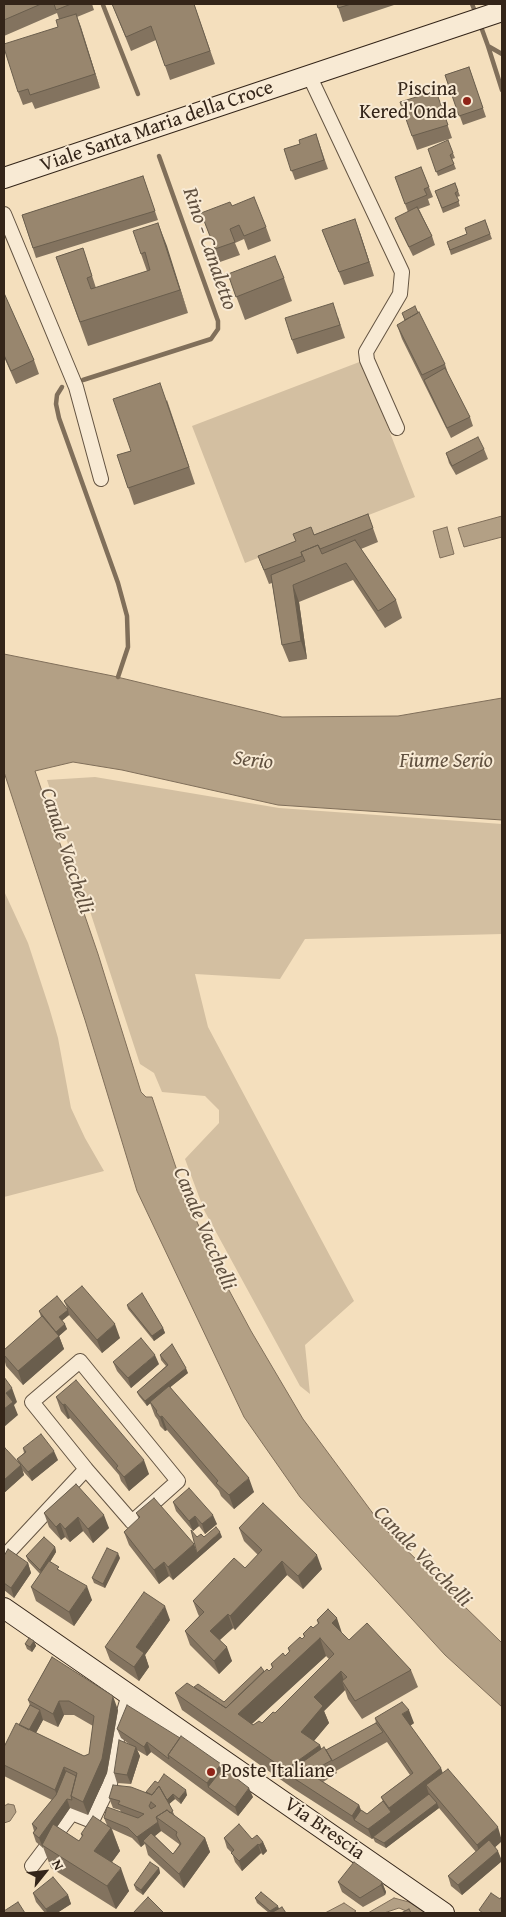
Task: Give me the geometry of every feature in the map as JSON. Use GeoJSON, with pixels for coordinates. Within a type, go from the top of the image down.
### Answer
{"type":"FeatureCollection","features":[{"type":"Feature","properties":{"kind":"street","name":"Viale Santa Maria della Croce"},"geometry":{"type":"LineString","coordinates":[[4,178],[486,16]]}},
{"type":"Feature","properties":{"kind":"street"},"geometry":{"type":"LineString","coordinates":[[309,75],[402,272],[400,294],[366,352],[367,360],[397,428]]}},
{"type":"Feature","properties":{"kind":"street"},"geometry":{"type":"LineString","coordinates":[[4,214],[76,387],[101,479]]}},
{"type":"Feature","properties":{"kind":"street"},"geometry":{"type":"LineString","coordinates":[[80,1361],[178,1481],[132,1522],[86,1469],[32,1402],[80,1361]]}},
{"type":"Feature","properties":{"kind":"street"},"geometry":{"type":"LineString","coordinates":[[4,1557],[86,1469]]}},
{"type":"Feature","properties":{"kind":"street","name":"Via Brescia"},"geometry":{"type":"LineString","coordinates":[[4,1608],[444,1913]]}},
{"type":"Feature","properties":{"kind":"street"},"geometry":{"type":"LineString","coordinates":[[32,1866],[72,1813],[92,1821],[110,1784],[118,1733],[129,1694]]}},
{"type":"Feature","properties":{"kind":"shaded area"},"geometry":{"type":"Polygon","coordinates":[[[362,361],[415,497],[245,563],[192,426],[362,361]]]}},
{"type":"Feature","properties":{"kind":"shaded area"},"geometry":{"type":"Polygon","coordinates":[[[95,777],[279,808],[502,824],[502,934],[305,939],[280,979],[195,974],[208,1027],[354,1301],[305,1345],[310,1394],[300,1386],[204,1210],[185,1159],[219,1123],[219,1110],[205,1096],[162,1092],[154,1073],[140,1064],[47,780],[95,777]]]}},
{"type":"Feature","properties":{"kind":"shaded area"},"geometry":{"type":"Polygon","coordinates":[[[4,891],[28,943],[49,1007],[58,1038],[71,1108],[85,1138],[104,1171],[4,1197],[4,891]]]}},
{"type":"Feature","properties":{"kind":"water"},"geometry":{"type":"Polygon","coordinates":[[[502,516],[502,537],[464,547],[458,528],[502,516]]]}},
{"type":"Feature","properties":{"kind":"water"},"geometry":{"type":"Polygon","coordinates":[[[447,527],[454,554],[440,558],[433,531],[447,527]]]}},
{"type":"Feature","properties":{"kind":"water"},"geometry":{"type":"Polygon","coordinates":[[[4,654],[113,676],[282,717],[398,716],[502,698],[502,820],[278,805],[122,770],[73,762],[35,771],[98,954],[141,1092],[146,1097],[152,1097],[187,1200],[223,1279],[303,1419],[383,1527],[502,1643],[502,1707],[445,1655],[300,1497],[244,1417],[137,1191],[85,1020],[4,772],[4,654]]]}},
{"type":"Feature","properties":{"kind":"water"},"geometry":{"type":"Polygon","coordinates":[[[8,1804],[14,1805],[16,1812],[10,1821],[4,1823],[4,1806],[8,1804]]]}},
{"type":"Feature","properties":{"kind":"water"},"geometry":{"type":"Polygon","coordinates":[[[394,1898],[409,1902],[426,1913],[411,1913],[399,1908],[384,1913],[368,1913],[394,1898]]]}},
{"type":"Feature","properties":{"kind":"water"},"geometry":{"type":"Polygon","coordinates":[[[344,1903],[356,1911],[353,1913],[325,1913],[344,1903]]]}},
{"type":"Feature","properties":{"kind":"building"},"geometry":{"type":"Polygon","coordinates":[[[4,4],[41,4],[4,20],[4,4]]]}},
{"type":"Feature","properties":{"kind":"building"},"geometry":{"type":"Polygon","coordinates":[[[54,4],[71,4],[56,10],[54,4]]]}},
{"type":"Feature","properties":{"kind":"building"},"geometry":{"type":"Polygon","coordinates":[[[112,4],[194,4],[210,51],[165,66],[151,26],[126,37],[112,4]]]}},
{"type":"Feature","properties":{"kind":"building"},"geometry":{"type":"Polygon","coordinates":[[[337,4],[351,4],[338,8],[337,4]]]}},
{"type":"Feature","properties":{"kind":"building"},"geometry":{"type":"Polygon","coordinates":[[[76,14],[95,74],[30,95],[28,89],[18,92],[4,44],[58,27],[56,20],[76,14]]]}},
{"type":"Feature","properties":{"kind":"building","name":"Piscina Kered'Onda"},"geometry":{"type":"Polygon","coordinates":[[[469,67],[483,108],[459,116],[445,75],[469,67]]]}},
{"type":"Feature","properties":{"kind":"building"},"geometry":{"type":"Polygon","coordinates":[[[436,91],[448,125],[412,136],[400,102],[436,91]]]}},
{"type":"Feature","properties":{"kind":"building"},"geometry":{"type":"Polygon","coordinates":[[[316,134],[324,160],[291,171],[284,149],[300,144],[299,140],[316,134]]]}},
{"type":"Feature","properties":{"kind":"building"},"geometry":{"type":"Polygon","coordinates":[[[448,140],[453,153],[450,155],[454,164],[436,172],[428,149],[448,140]]]}},
{"type":"Feature","properties":{"kind":"building"},"geometry":{"type":"Polygon","coordinates":[[[421,167],[429,187],[424,189],[427,195],[405,204],[395,177],[421,167]]]}},
{"type":"Feature","properties":{"kind":"building"},"geometry":{"type":"Polygon","coordinates":[[[143,176],[155,211],[33,248],[22,215],[143,176]]]}},
{"type":"Feature","properties":{"kind":"building"},"geometry":{"type":"Polygon","coordinates":[[[455,183],[458,191],[455,193],[459,201],[442,208],[435,191],[455,183]]]}},
{"type":"Feature","properties":{"kind":"building"},"geometry":{"type":"Polygon","coordinates":[[[254,197],[266,227],[244,236],[239,225],[230,229],[235,242],[215,249],[201,213],[230,202],[232,206],[254,197]]]}},
{"type":"Feature","properties":{"kind":"building"},"geometry":{"type":"Polygon","coordinates":[[[417,207],[432,236],[409,247],[395,218],[417,207]]]}},
{"type":"Feature","properties":{"kind":"building"},"geometry":{"type":"Polygon","coordinates":[[[355,219],[369,262],[339,272],[322,230],[355,219]]]}},
{"type":"Feature","properties":{"kind":"building"},"geometry":{"type":"Polygon","coordinates":[[[485,220],[490,234],[450,250],[447,242],[467,234],[465,228],[485,220]]]}},
{"type":"Feature","properties":{"kind":"building"},"geometry":{"type":"Polygon","coordinates":[[[158,223],[180,290],[80,322],[56,257],[83,248],[92,276],[87,278],[91,289],[150,270],[145,252],[141,254],[133,231],[158,223]]]}},
{"type":"Feature","properties":{"kind":"building"},"geometry":{"type":"Polygon","coordinates":[[[275,256],[284,278],[236,297],[228,274],[275,256]]]}},
{"type":"Feature","properties":{"kind":"building"},"geometry":{"type":"Polygon","coordinates":[[[4,293],[34,360],[11,371],[4,355],[4,293]]]}},
{"type":"Feature","properties":{"kind":"building"},"geometry":{"type":"Polygon","coordinates":[[[333,303],[340,325],[292,340],[285,318],[333,303]]]}},
{"type":"Feature","properties":{"kind":"building"},"geometry":{"type":"Polygon","coordinates":[[[415,306],[418,313],[405,320],[402,313],[415,306]]]}},
{"type":"Feature","properties":{"kind":"building"},"geometry":{"type":"Polygon","coordinates":[[[419,312],[445,364],[422,375],[397,325],[419,312]]]}},
{"type":"Feature","properties":{"kind":"building"},"geometry":{"type":"Polygon","coordinates":[[[445,368],[470,417],[447,428],[424,380],[445,368]]]}},
{"type":"Feature","properties":{"kind":"building"},"geometry":{"type":"Polygon","coordinates":[[[160,383],[189,467],[128,488],[117,455],[131,451],[113,399],[160,383]]]}},
{"type":"Feature","properties":{"kind":"building"},"geometry":{"type":"Polygon","coordinates":[[[478,437],[484,449],[452,466],[446,453],[478,437]]]}},
{"type":"Feature","properties":{"kind":"building"},"geometry":{"type":"Polygon","coordinates":[[[368,514],[373,528],[320,549],[318,545],[301,552],[302,556],[264,570],[258,556],[296,541],[293,534],[311,527],[314,535],[368,514]]]}},
{"type":"Feature","properties":{"kind":"building"},"geometry":{"type":"Polygon","coordinates":[[[355,540],[396,600],[378,611],[346,563],[293,585],[301,641],[282,645],[271,575],[305,561],[301,552],[318,545],[322,554],[355,540]]]}},
{"type":"Feature","properties":{"kind":"building"},"geometry":{"type":"Polygon","coordinates":[[[82,1286],[115,1324],[97,1340],[64,1301],[82,1286]]]}},
{"type":"Feature","properties":{"kind":"building"},"geometry":{"type":"Polygon","coordinates":[[[142,1293],[163,1328],[152,1336],[127,1305],[142,1293]]]}},
{"type":"Feature","properties":{"kind":"building"},"geometry":{"type":"Polygon","coordinates":[[[57,1296],[68,1310],[59,1317],[65,1324],[56,1332],[39,1311],[57,1296]]]}},
{"type":"Feature","properties":{"kind":"building"},"geometry":{"type":"Polygon","coordinates":[[[42,1316],[59,1336],[18,1371],[4,1355],[4,1350],[42,1316]]]}},
{"type":"Feature","properties":{"kind":"building"},"geometry":{"type":"Polygon","coordinates":[[[141,1338],[155,1355],[128,1378],[113,1362],[141,1338]]]}},
{"type":"Feature","properties":{"kind":"building"},"geometry":{"type":"Polygon","coordinates":[[[172,1344],[186,1368],[145,1401],[137,1392],[168,1365],[160,1355],[172,1344]]]}},
{"type":"Feature","properties":{"kind":"building"},"geometry":{"type":"Polygon","coordinates":[[[4,1377],[12,1388],[6,1393],[13,1402],[4,1409],[4,1377]]]}},
{"type":"Feature","properties":{"kind":"building"},"geometry":{"type":"Polygon","coordinates":[[[76,1380],[144,1460],[124,1477],[116,1468],[118,1466],[65,1404],[63,1405],[56,1397],[76,1380]]]}},
{"type":"Feature","properties":{"kind":"building"},"geometry":{"type":"Polygon","coordinates":[[[169,1386],[249,1478],[229,1495],[216,1483],[218,1481],[162,1416],[160,1417],[150,1402],[169,1386]]]}},
{"type":"Feature","properties":{"kind":"building"},"geometry":{"type":"Polygon","coordinates":[[[41,1434],[54,1451],[28,1472],[17,1459],[26,1452],[23,1448],[41,1434]]]}},
{"type":"Feature","properties":{"kind":"building"},"geometry":{"type":"Polygon","coordinates":[[[4,1449],[21,1465],[4,1480],[4,1449]]]}},
{"type":"Feature","properties":{"kind":"building"},"geometry":{"type":"Polygon","coordinates":[[[76,1484],[104,1515],[88,1529],[78,1517],[65,1529],[60,1523],[56,1527],[44,1513],[76,1484]]]}},
{"type":"Feature","properties":{"kind":"building"},"geometry":{"type":"Polygon","coordinates":[[[189,1488],[213,1515],[202,1524],[195,1516],[189,1521],[173,1502],[189,1488]]]}},
{"type":"Feature","properties":{"kind":"building"},"geometry":{"type":"Polygon","coordinates":[[[154,1498],[194,1544],[168,1567],[164,1562],[154,1570],[124,1532],[140,1517],[136,1513],[154,1498]]]}},
{"type":"Feature","properties":{"kind":"building"},"geometry":{"type":"Polygon","coordinates":[[[263,1503],[317,1555],[298,1576],[282,1561],[230,1616],[228,1614],[210,1631],[227,1647],[214,1661],[185,1631],[204,1612],[193,1601],[234,1558],[245,1568],[262,1550],[239,1528],[263,1503]]]}},
{"type":"Feature","properties":{"kind":"building"},"geometry":{"type":"Polygon","coordinates":[[[216,1527],[220,1532],[197,1553],[191,1530],[197,1537],[201,1534],[204,1537],[216,1527]]]}},
{"type":"Feature","properties":{"kind":"building"},"geometry":{"type":"Polygon","coordinates":[[[44,1537],[55,1547],[40,1570],[26,1556],[44,1537]]]}},
{"type":"Feature","properties":{"kind":"building"},"geometry":{"type":"Polygon","coordinates":[[[107,1548],[118,1553],[103,1584],[92,1578],[107,1548]]]}},
{"type":"Feature","properties":{"kind":"building"},"geometry":{"type":"Polygon","coordinates":[[[8,1549],[28,1563],[11,1588],[4,1583],[4,1556],[8,1549]]]}},
{"type":"Feature","properties":{"kind":"building"},"geometry":{"type":"Polygon","coordinates":[[[49,1561],[59,1567],[57,1569],[87,1586],[69,1612],[31,1587],[49,1561]]]}},
{"type":"Feature","properties":{"kind":"building"},"geometry":{"type":"Polygon","coordinates":[[[144,1592],[165,1606],[136,1647],[144,1653],[134,1667],[105,1647],[144,1592]]]}},
{"type":"Feature","properties":{"kind":"building"},"geometry":{"type":"Polygon","coordinates":[[[328,1609],[337,1618],[332,1623],[349,1640],[367,1623],[411,1670],[355,1701],[342,1681],[347,1677],[341,1671],[314,1697],[323,1706],[301,1732],[320,1745],[292,1765],[287,1771],[175,1693],[187,1683],[226,1708],[267,1669],[269,1671],[273,1667],[271,1664],[283,1653],[285,1656],[290,1651],[288,1648],[300,1637],[302,1639],[305,1636],[303,1634],[311,1626],[313,1628],[319,1623],[317,1620],[328,1609]],[[320,1638],[238,1714],[253,1725],[259,1721],[262,1723],[273,1712],[275,1713],[334,1654],[320,1638]]]}},
{"type":"Feature","properties":{"kind":"building"},"geometry":{"type":"Polygon","coordinates":[[[29,1638],[34,1641],[30,1647],[25,1644],[29,1638]]]}},
{"type":"Feature","properties":{"kind":"building"},"geometry":{"type":"Polygon","coordinates":[[[52,1657],[113,1696],[102,1759],[83,1802],[71,1796],[77,1773],[64,1767],[55,1790],[4,1765],[4,1747],[16,1723],[84,1756],[89,1754],[94,1716],[69,1701],[59,1701],[53,1714],[28,1700],[52,1657]]]}},
{"type":"Feature","properties":{"kind":"building"},"geometry":{"type":"Polygon","coordinates":[[[261,1667],[264,1671],[226,1708],[194,1687],[198,1684],[224,1702],[261,1667]]]}},
{"type":"Feature","properties":{"kind":"building"},"geometry":{"type":"Polygon","coordinates":[[[402,1702],[409,1710],[402,1714],[441,1768],[389,1808],[381,1797],[413,1773],[375,1718],[402,1702]]]}},
{"type":"Feature","properties":{"kind":"building"},"geometry":{"type":"Polygon","coordinates":[[[30,1705],[40,1710],[29,1730],[19,1725],[30,1705]]]}},
{"type":"Feature","properties":{"kind":"building"},"geometry":{"type":"Polygon","coordinates":[[[127,1705],[180,1738],[168,1755],[169,1759],[147,1742],[144,1747],[117,1729],[127,1705]]]}},
{"type":"Feature","properties":{"kind":"building"},"geometry":{"type":"Polygon","coordinates":[[[376,1723],[383,1732],[332,1761],[326,1750],[376,1723]]]}},
{"type":"Feature","properties":{"kind":"building"},"geometry":{"type":"Polygon","coordinates":[[[181,1736],[221,1764],[207,1783],[168,1755],[181,1736]]]}},
{"type":"Feature","properties":{"kind":"building"},"geometry":{"type":"Polygon","coordinates":[[[119,1740],[136,1747],[127,1775],[114,1773],[119,1740]]]}},
{"type":"Feature","properties":{"kind":"building"},"geometry":{"type":"Polygon","coordinates":[[[324,1747],[332,1760],[309,1773],[359,1805],[352,1816],[289,1775],[294,1768],[324,1747]]]}},
{"type":"Feature","properties":{"kind":"building"},"geometry":{"type":"Polygon","coordinates":[[[223,1768],[249,1788],[235,1807],[208,1787],[223,1768]]]}},
{"type":"Feature","properties":{"kind":"building"},"geometry":{"type":"Polygon","coordinates":[[[448,1769],[498,1827],[477,1845],[426,1785],[448,1769]]]}},
{"type":"Feature","properties":{"kind":"building"},"geometry":{"type":"Polygon","coordinates":[[[66,1771],[76,1776],[71,1796],[72,1800],[67,1799],[39,1838],[33,1833],[37,1828],[32,1824],[56,1795],[66,1771]]]}},
{"type":"Feature","properties":{"kind":"building"},"geometry":{"type":"Polygon","coordinates":[[[164,1774],[186,1790],[179,1799],[173,1794],[167,1800],[159,1786],[152,1795],[146,1792],[155,1781],[158,1783],[164,1774]]]}},
{"type":"Feature","properties":{"kind":"building"},"geometry":{"type":"Polygon","coordinates":[[[113,1785],[131,1787],[152,1795],[159,1786],[173,1811],[170,1813],[167,1810],[156,1817],[158,1822],[137,1837],[128,1828],[104,1818],[107,1807],[138,1818],[144,1814],[118,1804],[120,1801],[109,1798],[113,1785]],[[151,1802],[149,1806],[151,1809],[156,1806],[151,1802]]]}},
{"type":"Feature","properties":{"kind":"building"},"geometry":{"type":"Polygon","coordinates":[[[429,1794],[437,1803],[384,1843],[373,1837],[429,1794]]]}},
{"type":"Feature","properties":{"kind":"building"},"geometry":{"type":"Polygon","coordinates":[[[383,1801],[391,1812],[368,1829],[354,1820],[361,1810],[367,1814],[383,1801]]]}},
{"type":"Feature","properties":{"kind":"building"},"geometry":{"type":"Polygon","coordinates":[[[167,1810],[205,1838],[179,1874],[143,1841],[151,1833],[173,1854],[181,1844],[176,1835],[177,1832],[156,1817],[167,1810]]]}},
{"type":"Feature","properties":{"kind":"building"},"geometry":{"type":"Polygon","coordinates":[[[93,1816],[111,1828],[94,1851],[121,1868],[107,1886],[42,1845],[53,1824],[79,1841],[83,1835],[81,1834],[93,1816]]]}},
{"type":"Feature","properties":{"kind":"building"},"geometry":{"type":"Polygon","coordinates":[[[239,1824],[252,1839],[257,1835],[263,1842],[258,1844],[239,1861],[231,1853],[234,1850],[224,1838],[239,1824]]]}},
{"type":"Feature","properties":{"kind":"building"},"geometry":{"type":"Polygon","coordinates":[[[489,1840],[498,1851],[458,1885],[448,1876],[489,1840]]]}},
{"type":"Feature","properties":{"kind":"building"},"geometry":{"type":"Polygon","coordinates":[[[150,1862],[159,1868],[141,1890],[134,1885],[150,1862]]]}},
{"type":"Feature","properties":{"kind":"building"},"geometry":{"type":"Polygon","coordinates":[[[354,1862],[382,1882],[381,1885],[360,1898],[338,1882],[354,1862]]]}},
{"type":"Feature","properties":{"kind":"building"},"geometry":{"type":"Polygon","coordinates":[[[53,1877],[68,1895],[46,1909],[33,1893],[53,1877]]]}},
{"type":"Feature","properties":{"kind":"building"},"geometry":{"type":"Polygon","coordinates":[[[261,1892],[278,1906],[270,1911],[255,1898],[261,1892]]]}},
{"type":"Feature","properties":{"kind":"building"},"geometry":{"type":"Polygon","coordinates":[[[491,1893],[500,1899],[502,1896],[502,1913],[483,1913],[479,1910],[491,1893]]]}},
{"type":"Feature","properties":{"kind":"building"},"geometry":{"type":"Polygon","coordinates":[[[148,1897],[164,1913],[133,1913],[148,1897]]]}},
{"type":"Feature","properties":{"kind":"building"},"geometry":{"type":"Polygon","coordinates":[[[18,1902],[25,1913],[4,1913],[4,1911],[18,1902]]]}},
{"type":"Feature","properties":{"kind":"building"},"geometry":{"type":"Polygon","coordinates":[[[282,1907],[286,1913],[271,1913],[282,1907]]]}},
{"type":"Feature","properties":{"kind":"building"},"geometry":{"type":"Polygon","coordinates":[[[409,1909],[411,1913],[401,1913],[409,1909]]]}},
{"type":"Feature","properties":{"kind":"waterway"},"geometry":{"type":"LineString","coordinates":[[472,4],[476,14]]}},
{"type":"Feature","properties":{"kind":"waterway","name":"Rino - Canaletto"},"geometry":{"type":"LineString","coordinates":[[103,5],[138,94]]}},
{"type":"Feature","properties":{"kind":"waterway"},"geometry":{"type":"LineString","coordinates":[[480,24],[488,46],[502,54]]}},
{"type":"Feature","properties":{"kind":"waterway"},"geometry":{"type":"LineString","coordinates":[[488,46],[502,90]]}},
{"type":"Feature","properties":{"kind":"waterway","name":"Rino - Canaletto"},"geometry":{"type":"LineString","coordinates":[[83,380],[211,339],[218,329],[218,321],[159,156]]}},
{"type":"Feature","properties":{"kind":"waterway"},"geometry":{"type":"LineString","coordinates":[[62,387],[57,395],[56,404],[59,418],[118,583],[127,616],[128,647],[118,677]]}},
{"type":"Feature","properties":{"kind":"place","name":"Piscina Kered'Onda"},"geometry":{"type":"Point","coordinates":[467,101]}},
{"type":"Feature","properties":{"kind":"place","name":"Poste Italiane"},"geometry":{"type":"Point","coordinates":[211,1772]}},
{"type":"Feature","properties":{"kind":"water label","name":"Serio"},"geometry":{"type":"Point","coordinates":[253,761]}},
{"type":"Feature","properties":{"kind":"water label","name":"Fiume Serio"},"geometry":{"type":"Point","coordinates":[446,762]}},
{"type":"Feature","properties":{"kind":"water label","name":"Canale Vacchelli"},"geometry":{"type":"Point","coordinates":[66,851]}},
{"type":"Feature","properties":{"kind":"water label","name":"Canale Vacchelli"},"geometry":{"type":"Point","coordinates":[204,1229]}},
{"type":"Feature","properties":{"kind":"water label","name":"Canale Vacchelli"},"geometry":{"type":"Point","coordinates":[422,1557]}}]}
